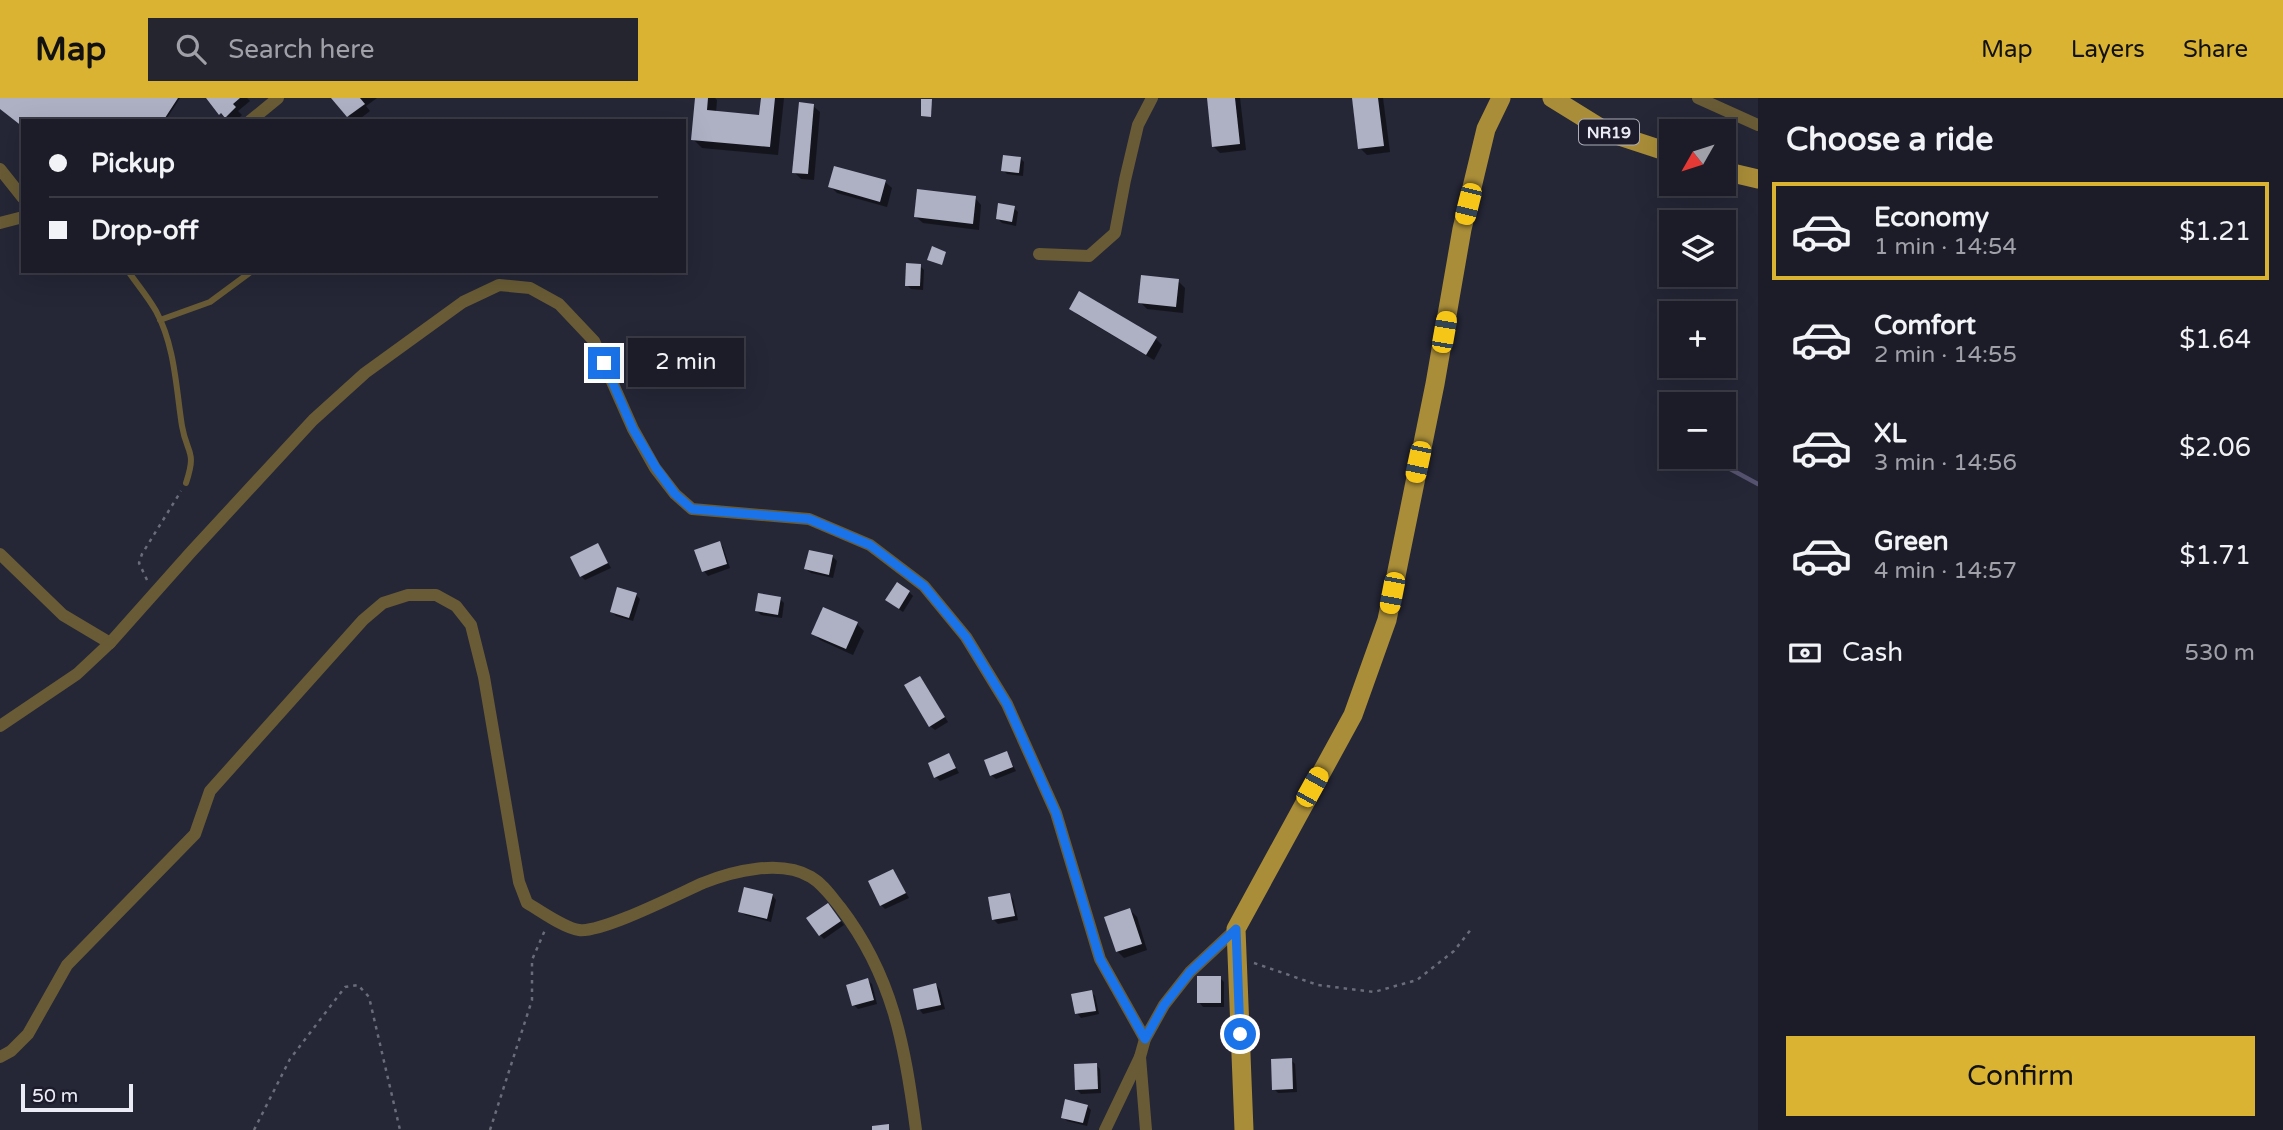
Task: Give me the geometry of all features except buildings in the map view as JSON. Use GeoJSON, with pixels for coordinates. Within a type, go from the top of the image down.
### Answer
{"type":"FeatureCollection","features":[{"type":"Feature","properties":{"kind":"main road"},"geometry":{"type":"LineString","coordinates":[[1244,1130],[1236,929],[1353,715],[1387,620],[1435,384],[1462,229],[1486,128],[1501,98]]}},
{"type":"Feature","properties":{"kind":"main road","name":"NR19"},"geometry":{"type":"LineString","coordinates":[[1552,98],[1607,132],[1659,149]]}},
{"type":"Feature","properties":{"kind":"main road"},"geometry":{"type":"LineString","coordinates":[[1736,174],[1758,179]]}},
{"type":"Feature","properties":{"kind":"street"},"geometry":{"type":"LineString","coordinates":[[252,119],[278,98]]}},
{"type":"Feature","properties":{"kind":"street"},"geometry":{"type":"LineString","coordinates":[[1039,254],[1089,256],[1115,233],[1138,125],[1153,98]]}},
{"type":"Feature","properties":{"kind":"street"},"geometry":{"type":"LineString","coordinates":[[1698,98],[1758,125]]}},
{"type":"Feature","properties":{"kind":"street"},"geometry":{"type":"LineString","coordinates":[[0,169],[21,195]]}},
{"type":"Feature","properties":{"kind":"street"},"geometry":{"type":"LineString","coordinates":[[0,223],[21,218]]}},
{"type":"Feature","properties":{"kind":"street"},"geometry":{"type":"LineString","coordinates":[[0,726],[77,674],[110,643],[313,420],[365,373],[463,302],[499,285],[530,288],[559,304],[594,341],[633,429],[675,494],[692,509],[809,519],[870,545],[924,586],[966,637],[1007,704],[1056,813],[1100,959],[1145,1039]]}},
{"type":"Feature","properties":{"kind":"street"},"geometry":{"type":"LineString","coordinates":[[0,554],[63,615],[110,643]]}},
{"type":"Feature","properties":{"kind":"street"},"geometry":{"type":"LineString","coordinates":[[0,1057],[11,1051],[28,1034],[67,965],[195,834],[210,791],[363,620],[383,603],[408,595],[436,595],[456,606],[471,625],[484,677],[519,882],[527,904],[579,930],[606,926],[719,877],[752,869],[793,869],[810,876],[822,885],[856,929],[881,976],[897,1018],[907,1062],[916,1130]]}},
{"type":"Feature","properties":{"kind":"street"},"geometry":{"type":"LineString","coordinates":[[1105,1130],[1140,1057],[1145,1039],[1164,1005],[1190,972],[1236,929]]}},
{"type":"Feature","properties":{"kind":"street"},"geometry":{"type":"LineString","coordinates":[[1140,1057],[1146,1130]]}},
{"type":"Feature","properties":{"kind":"lane"},"geometry":{"type":"LineString","coordinates":[[129,273],[160,320],[174,365],[183,432],[191,450],[192,464],[186,483]]}},
{"type":"Feature","properties":{"kind":"lane"},"geometry":{"type":"LineString","coordinates":[[160,320],[210,302],[249,273]]}},
{"type":"Feature","properties":{"kind":"path"},"geometry":{"type":"LineString","coordinates":[[149,599],[146,579],[139,563],[186,483]]}},
{"type":"Feature","properties":{"kind":"path"},"geometry":{"type":"LineString","coordinates":[[490,1130],[532,1000],[532,960],[551,917]]}},
{"type":"Feature","properties":{"kind":"path"},"geometry":{"type":"LineString","coordinates":[[1238,957],[1318,985],[1374,992],[1417,980],[1454,951],[1472,928]]}},
{"type":"Feature","properties":{"kind":"path"},"geometry":{"type":"LineString","coordinates":[[254,1130],[290,1059],[345,986],[358,985],[369,997],[400,1130]]}},
{"type":"Feature","properties":{"kind":"waterway"},"geometry":{"type":"LineString","coordinates":[[1730,469],[1758,484]]}},
{"type":"Feature","properties":{"kind":"route"},"geometry":{"type":"LineString","coordinates":[[604,363],[633,429],[656,468],[675,494],[692,509],[809,519],[870,545],[924,586],[966,637],[1007,704],[1056,813],[1100,959],[1145,1039],[1164,1005],[1190,972],[1236,929],[1240,1034]]}}]}
